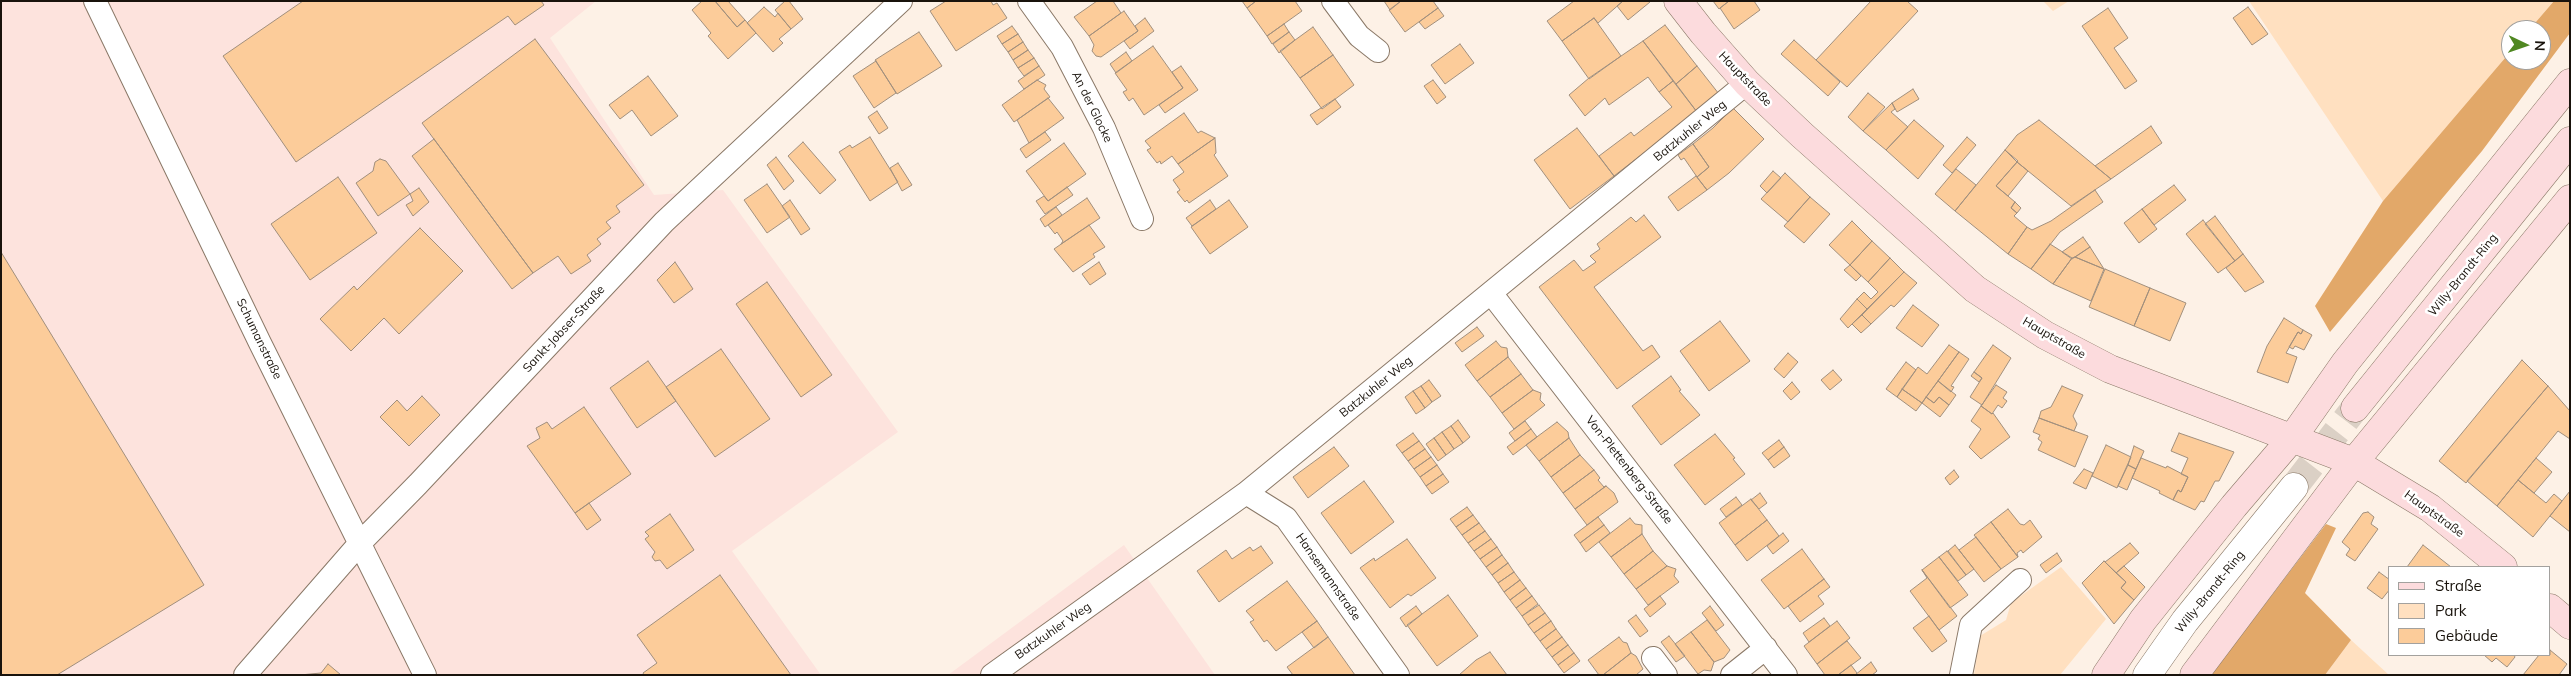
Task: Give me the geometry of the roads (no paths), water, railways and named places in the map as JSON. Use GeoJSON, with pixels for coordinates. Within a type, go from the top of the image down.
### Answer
{"type":"FeatureCollection","features":[{"type":"Feature","properties":{"kind":"main road","name":"Hauptstraße"},"geometry":{"type":"LineString","coordinates":[[1678,1],[1747,83],[1802,135],[1975,289],[2045,335],[2110,368],[2354,462],[2430,508],[2502,566]]}},
{"type":"Feature","properties":{"kind":"main road"},"geometry":{"type":"LineString","coordinates":[[2106,675],[2155,605],[2234,506],[2293,437],[2345,363],[2570,83]]}},
{"type":"Feature","properties":{"kind":"main road","name":"Willy-Brandt-Ring"},"geometry":{"type":"LineString","coordinates":[[2355,408],[2570,141]]}},
{"type":"Feature","properties":{"kind":"main road"},"geometry":{"type":"LineString","coordinates":[[2194,675],[2354,462],[2570,199]]}},
{"type":"Feature","properties":{"kind":"main road"},"geometry":{"type":"LineString","coordinates":[[2551,609],[2570,625]]}},
{"type":"Feature","properties":{"kind":"street","name":"Schumanstraße"},"geometry":{"type":"LineString","coordinates":[[96,1],[260,343],[425,675]]}},
{"type":"Feature","properties":{"kind":"street","name":"Sankt-Jobser-Straße"},"geometry":{"type":"LineString","coordinates":[[245,675],[360,543],[432,470],[664,222],[901,1]]}},
{"type":"Feature","properties":{"kind":"street","name":"An der Glocke"},"geometry":{"type":"LineString","coordinates":[[1029,1],[1062,47],[1104,128],[1142,219]]}},
{"type":"Feature","properties":{"kind":"street"},"geometry":{"type":"LineString","coordinates":[[1332,1],[1359,36],[1378,51]]}},
{"type":"Feature","properties":{"kind":"street","name":"Batzkuhler Weg"},"geometry":{"type":"LineString","coordinates":[[992,675],[1246,493],[1747,83]]}},
{"type":"Feature","properties":{"kind":"street","name":"Von-Plettenberg-Straße"},"geometry":{"type":"LineString","coordinates":[[1492,292],[1786,675]]}},
{"type":"Feature","properties":{"kind":"street","name":"Willy-Brandt-Ring"},"geometry":{"type":"LineString","coordinates":[[2147,675],[2185,621],[2294,487]]}},
{"type":"Feature","properties":{"kind":"street","name":"Hansemannstraße"},"geometry":{"type":"LineString","coordinates":[[1246,493],[1286,518],[1398,675]]}},
{"type":"Feature","properties":{"kind":"street"},"geometry":{"type":"LineString","coordinates":[[1961,675],[1971,625],[2020,580]]}},
{"type":"Feature","properties":{"kind":"street"},"geometry":{"type":"LineString","coordinates":[[1732,675],[1766,648]]}},
{"type":"Feature","properties":{"kind":"tunnel"},"geometry":{"type":"LineString","coordinates":[[2294,487],[2355,408]]}}]}
